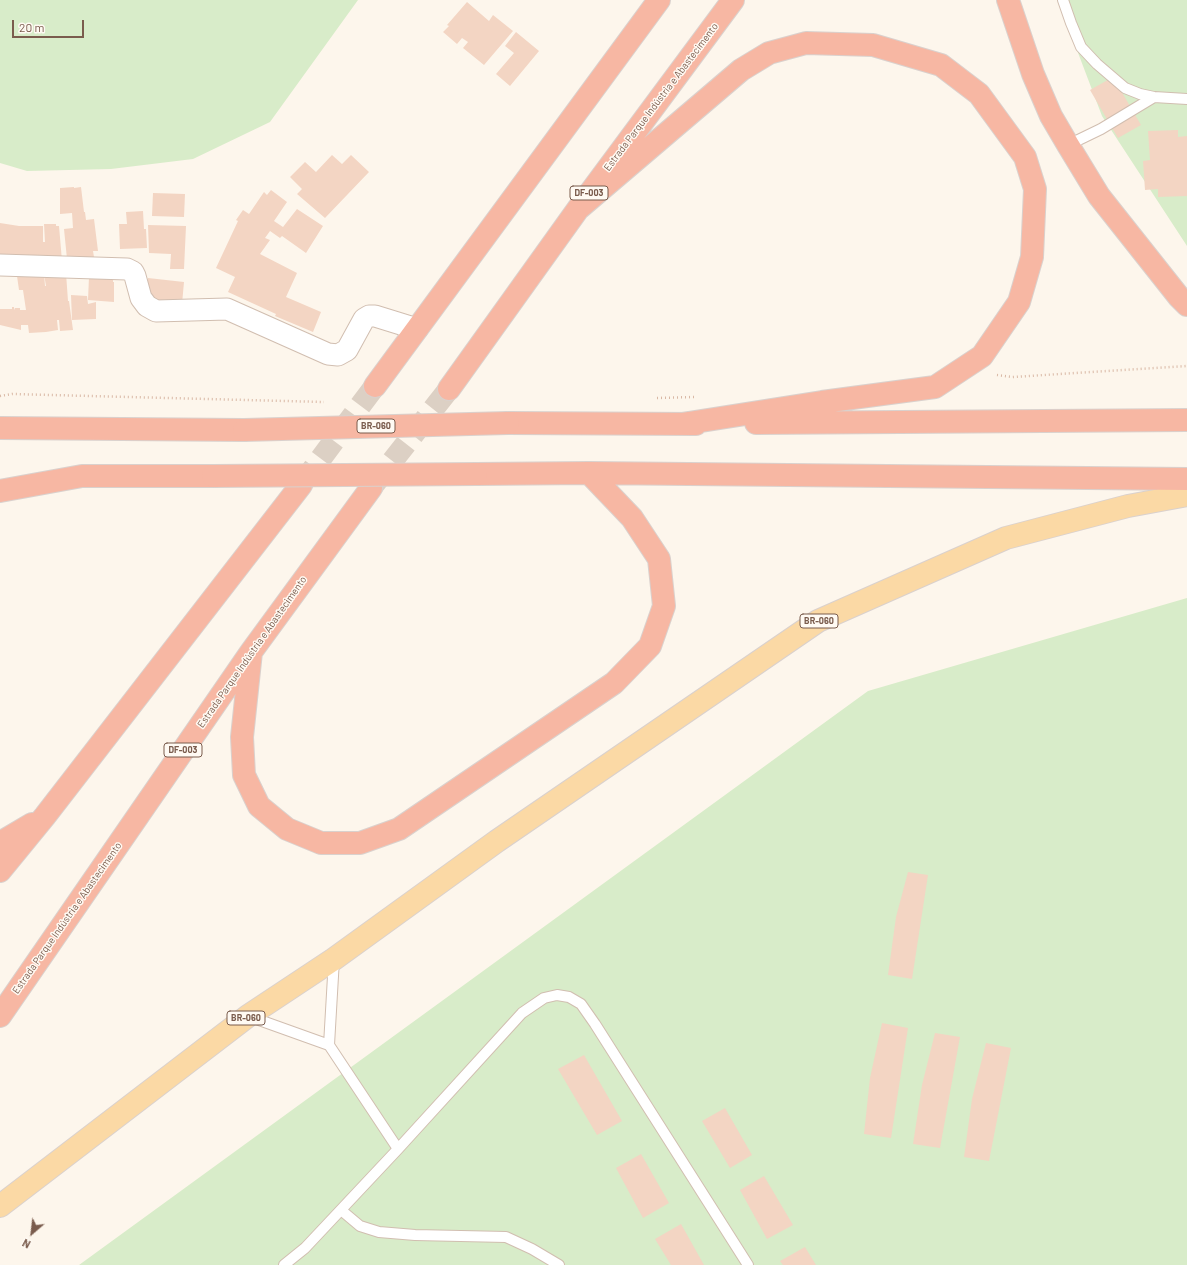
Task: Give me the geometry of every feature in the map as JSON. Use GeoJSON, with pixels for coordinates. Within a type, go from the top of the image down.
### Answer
{"type":"FeatureCollection","features":[{"type":"Feature","properties":{"kind":"highway"},"geometry":{"type":"LineString","coordinates":[[375,386],[659,0]]}},
{"type":"Feature","properties":{"kind":"highway","name":"Estrada Parque Indústria e Abastecimento"},"geometry":{"type":"LineString","coordinates":[[449,389],[578,209],[733,0]]}},
{"type":"Feature","properties":{"kind":"highway"},"geometry":{"type":"LineString","coordinates":[[1008,0],[1033,74],[1051,116],[1068,145],[1099,196],[1187,305]]}},
{"type":"Feature","properties":{"kind":"highway"},"geometry":{"type":"LineString","coordinates":[[578,209],[740,70],[769,53],[806,43],[873,45],[940,65],[979,94],[1024,157],[1034,189],[1032,257],[1019,302],[982,356],[935,387],[822,402],[682,424]]}},
{"type":"Feature","properties":{"kind":"highway","name":"BR-060"},"geometry":{"type":"LineString","coordinates":[[0,428],[244,430],[508,423],[682,424],[1187,420]]}},
{"type":"Feature","properties":{"kind":"highway"},"geometry":{"type":"LineString","coordinates":[[251,652],[242,737],[244,775],[259,806],[287,829],[321,843],[360,843],[400,829],[614,683],[650,646],[664,606],[659,559],[632,518],[589,473]]}},
{"type":"Feature","properties":{"kind":"highway"},"geometry":{"type":"LineString","coordinates":[[0,491],[82,476],[589,473],[1187,479]]}},
{"type":"Feature","properties":{"kind":"highway"},"geometry":{"type":"LineString","coordinates":[[0,871],[45,816],[301,485]]}},
{"type":"Feature","properties":{"kind":"highway","name":"Estrada Parque Indústria e Abastecimento"},"geometry":{"type":"LineString","coordinates":[[0,1016],[251,652],[371,488]]}},
{"type":"Feature","properties":{"kind":"highway"},"geometry":{"type":"LineString","coordinates":[[0,843],[45,816]]}},
{"type":"Feature","properties":{"kind":"main road","name":"BR-060"},"geometry":{"type":"LineString","coordinates":[[0,1206],[248,1016],[334,959],[497,841],[818,621],[1006,538],[1128,506],[1187,496]]}},
{"type":"Feature","properties":{"kind":"street"},"geometry":{"type":"LineString","coordinates":[[0,265],[127,269],[133,272],[135,276],[141,298],[147,306],[156,311],[227,309],[328,354],[338,355],[347,350],[364,319],[369,316],[375,316],[417,329]]}},
{"type":"Feature","properties":{"kind":"lane"},"geometry":{"type":"LineString","coordinates":[[1063,0],[1070,23],[1082,47],[1097,64],[1125,88],[1140,94],[1154,97],[1187,99]]}},
{"type":"Feature","properties":{"kind":"lane"},"geometry":{"type":"LineString","coordinates":[[1068,145],[1101,129],[1154,97]]}},
{"type":"Feature","properties":{"kind":"lane"},"geometry":{"type":"LineString","coordinates":[[334,959],[329,1045],[398,1150]]}},
{"type":"Feature","properties":{"kind":"lane"},"geometry":{"type":"LineString","coordinates":[[284,1265],[306,1248],[398,1150],[522,1013],[544,998],[557,995],[569,997],[581,1004],[748,1265]]}},
{"type":"Feature","properties":{"kind":"lane"},"geometry":{"type":"LineString","coordinates":[[248,1016],[329,1045]]}},
{"type":"Feature","properties":{"kind":"lane"},"geometry":{"type":"LineString","coordinates":[[341,1210],[360,1226],[379,1232],[415,1235],[506,1237],[532,1249],[559,1265]]}},
{"type":"Feature","properties":{"kind":"path"},"geometry":{"type":"LineString","coordinates":[[994,374],[1012,377],[1187,366]]}},
{"type":"Feature","properties":{"kind":"path"},"geometry":{"type":"LineString","coordinates":[[0,396],[12,394],[324,402]]}},
{"type":"Feature","properties":{"kind":"path"},"geometry":{"type":"LineString","coordinates":[[650,399],[698,396]]}},
{"type":"Feature","properties":{"kind":"green space"},"geometry":{"type":"Polygon","coordinates":[[[0,0],[358,0],[270,122],[193,159],[111,169],[27,171],[0,163],[0,0]]]}},
{"type":"Feature","properties":{"kind":"green space"},"geometry":{"type":"Polygon","coordinates":[[[1058,0],[1187,0],[1187,246],[1102,116],[1058,0]]]}},
{"type":"Feature","properties":{"kind":"green space"},"geometry":{"type":"Polygon","coordinates":[[[1187,598],[1187,1265],[79,1265],[868,691],[1187,598]]]}},
{"type":"Feature","properties":{"kind":"building"},"geometry":{"type":"Polygon","coordinates":[[[467,2],[489,21],[493,15],[513,31],[484,65],[463,48],[468,42],[462,38],[457,44],[443,32],[449,26],[447,25],[467,2]]]}},
{"type":"Feature","properties":{"kind":"building"},"geometry":{"type":"Polygon","coordinates":[[[516,32],[539,51],[510,86],[496,74],[514,53],[505,46],[516,32]]]}},
{"type":"Feature","properties":{"kind":"building"},"geometry":{"type":"Polygon","coordinates":[[[1113,77],[1141,125],[1118,138],[1090,90],[1113,77]]]}},
{"type":"Feature","properties":{"kind":"building"},"geometry":{"type":"Polygon","coordinates":[[[1178,130],[1178,137],[1187,136],[1187,196],[1158,197],[1158,189],[1145,190],[1143,161],[1150,160],[1148,131],[1178,130]]]}},
{"type":"Feature","properties":{"kind":"building"},"geometry":{"type":"Polygon","coordinates":[[[332,155],[342,164],[351,155],[369,172],[325,218],[297,194],[302,189],[290,177],[305,162],[316,172],[332,155]]]}},
{"type":"Feature","properties":{"kind":"building"},"geometry":{"type":"Polygon","coordinates":[[[81,187],[86,220],[94,219],[98,251],[93,251],[94,257],[67,259],[64,229],[73,228],[72,213],[60,214],[60,188],[81,187]]]}},
{"type":"Feature","properties":{"kind":"building"},"geometry":{"type":"Polygon","coordinates":[[[271,190],[287,202],[274,221],[283,227],[297,209],[323,226],[306,253],[282,236],[280,238],[270,231],[265,238],[270,240],[260,254],[297,273],[286,297],[321,312],[313,332],[275,316],[276,314],[228,292],[235,277],[216,268],[238,221],[236,220],[243,210],[249,214],[264,192],[267,195],[271,190]]]}},
{"type":"Feature","properties":{"kind":"building"},"geometry":{"type":"Polygon","coordinates":[[[153,193],[185,194],[184,217],[152,216],[153,193]]]}},
{"type":"Feature","properties":{"kind":"building"},"geometry":{"type":"Polygon","coordinates":[[[143,211],[147,248],[120,249],[119,224],[127,224],[126,212],[143,211]]]}},
{"type":"Feature","properties":{"kind":"building"},"geometry":{"type":"Polygon","coordinates":[[[0,223],[19,226],[43,226],[43,242],[45,242],[44,224],[56,224],[56,226],[59,226],[62,261],[3,260],[4,255],[0,254],[0,223]]]}},
{"type":"Feature","properties":{"kind":"building"},"geometry":{"type":"Polygon","coordinates":[[[148,225],[186,226],[184,269],[170,269],[171,254],[149,253],[148,225]]]}},
{"type":"Feature","properties":{"kind":"building"},"geometry":{"type":"Polygon","coordinates":[[[66,273],[68,301],[73,330],[60,331],[59,320],[57,320],[58,330],[46,332],[29,333],[28,325],[21,325],[21,330],[0,325],[0,309],[12,309],[12,307],[14,307],[14,310],[15,308],[20,308],[20,310],[26,310],[23,290],[19,290],[17,276],[44,274],[66,273]]]}},
{"type":"Feature","properties":{"kind":"building"},"geometry":{"type":"Polygon","coordinates":[[[89,277],[113,278],[114,302],[88,300],[89,277]]]}},
{"type":"Feature","properties":{"kind":"building"},"geometry":{"type":"Polygon","coordinates":[[[148,278],[184,282],[182,304],[148,299],[146,294],[148,278]]]}},
{"type":"Feature","properties":{"kind":"building"},"geometry":{"type":"Polygon","coordinates":[[[71,295],[87,296],[88,304],[96,302],[96,319],[72,320],[71,295]]]}},
{"type":"Feature","properties":{"kind":"building"},"geometry":{"type":"Polygon","coordinates":[[[908,872],[928,875],[912,979],[888,975],[896,917],[908,872]]]}},
{"type":"Feature","properties":{"kind":"building"},"geometry":{"type":"Polygon","coordinates":[[[882,1023],[908,1028],[891,1138],[864,1134],[870,1078],[882,1023]]]}},
{"type":"Feature","properties":{"kind":"building"},"geometry":{"type":"Polygon","coordinates":[[[935,1033],[960,1037],[940,1148],[913,1144],[922,1085],[935,1033]]]}},
{"type":"Feature","properties":{"kind":"building"},"geometry":{"type":"Polygon","coordinates":[[[986,1043],[1011,1048],[989,1161],[964,1157],[972,1099],[986,1043]]]}},
{"type":"Feature","properties":{"kind":"building"},"geometry":{"type":"Polygon","coordinates":[[[584,1055],[622,1121],[597,1135],[558,1069],[584,1055]]]}},
{"type":"Feature","properties":{"kind":"building"},"geometry":{"type":"Polygon","coordinates":[[[725,1108],[752,1155],[730,1168],[702,1121],[725,1108]]]}},
{"type":"Feature","properties":{"kind":"building"},"geometry":{"type":"Polygon","coordinates":[[[641,1154],[669,1203],[643,1218],[616,1168],[641,1154]]]}},
{"type":"Feature","properties":{"kind":"building"},"geometry":{"type":"Polygon","coordinates":[[[764,1176],[793,1225],[767,1239],[740,1190],[764,1176]]]}},
{"type":"Feature","properties":{"kind":"building"},"geometry":{"type":"Polygon","coordinates":[[[681,1224],[704,1265],[671,1265],[655,1239],[681,1224]]]}},
{"type":"Feature","properties":{"kind":"building"},"geometry":{"type":"Polygon","coordinates":[[[805,1247],[816,1265],[783,1265],[780,1261],[805,1247]]]}},
{"type":"Feature","properties":{"kind":"tunnel"},"geometry":{"type":"LineString","coordinates":[[301,485],[375,386]]}},
{"type":"Feature","properties":{"kind":"tunnel"},"geometry":{"type":"LineString","coordinates":[[372,487],[449,389]]}}]}
